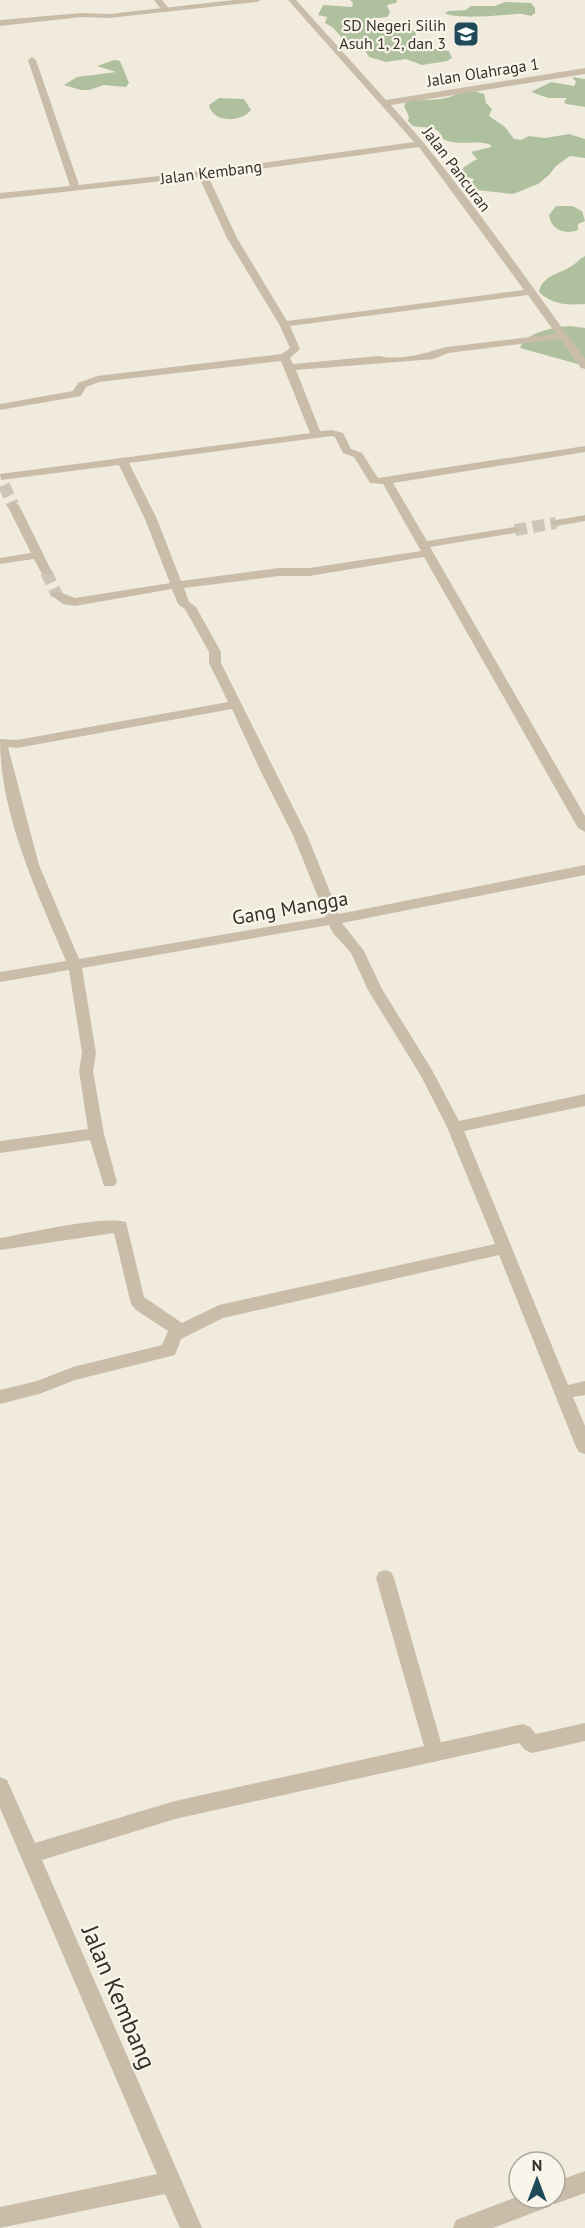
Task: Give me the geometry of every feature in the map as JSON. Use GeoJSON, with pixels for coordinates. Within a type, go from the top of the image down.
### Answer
{"type":"FeatureCollection","features":[{"type":"Feature","properties":{"kind":"street"},"geometry":{"type":"LineString","coordinates":[[158,0],[166,10]]}},
{"type":"Feature","properties":{"kind":"street"},"geometry":{"type":"LineString","coordinates":[[0,23],[82,15],[109,16],[257,0]]}},
{"type":"Feature","properties":{"kind":"street","name":"Jalan Pancuran"},"geometry":{"type":"LineString","coordinates":[[292,0],[421,144],[585,366]]}},
{"type":"Feature","properties":{"kind":"street"},"geometry":{"type":"LineString","coordinates":[[32,60],[76,188]]}},
{"type":"Feature","properties":{"kind":"street","name":"Jalan Olahraga 1"},"geometry":{"type":"LineString","coordinates":[[385,103],[585,72]]}},
{"type":"Feature","properties":{"kind":"street","name":"Jalan Kembang"},"geometry":{"type":"LineString","coordinates":[[0,196],[202,174],[421,144]]}},
{"type":"Feature","properties":{"kind":"street"},"geometry":{"type":"LineString","coordinates":[[0,407],[77,394],[82,385],[97,379],[285,357],[295,349],[284,324],[232,238],[202,174]]}},
{"type":"Feature","properties":{"kind":"street"},"geometry":{"type":"LineString","coordinates":[[284,324],[531,292]]}},
{"type":"Feature","properties":{"kind":"street"},"geometry":{"type":"LineString","coordinates":[[289,368],[379,358],[387,361],[435,356],[446,350],[563,336]]}},
{"type":"Feature","properties":{"kind":"street"},"geometry":{"type":"LineString","coordinates":[[285,357],[316,434]]}},
{"type":"Feature","properties":{"kind":"street"},"geometry":{"type":"LineString","coordinates":[[2,479],[316,434],[339,435],[347,451],[358,455],[374,481],[387,482],[585,449]]}},
{"type":"Feature","properties":{"kind":"street"},"geometry":{"type":"LineString","coordinates":[[123,462],[151,519],[184,604],[190,608],[215,652],[215,663],[300,835],[333,920],[338,930],[357,951],[375,990],[427,1074],[455,1127],[585,1447]]}},
{"type":"Feature","properties":{"kind":"street"},"geometry":{"type":"LineString","coordinates":[[387,482],[585,828]]}},
{"type":"Feature","properties":{"kind":"street"},"geometry":{"type":"LineString","coordinates":[[13,505],[46,572]]}},
{"type":"Feature","properties":{"kind":"street"},"geometry":{"type":"LineString","coordinates":[[556,523],[585,518]]}},
{"type":"Feature","properties":{"kind":"street"},"geometry":{"type":"LineString","coordinates":[[57,595],[67,601],[75,602],[279,572],[309,572],[515,530]]}},
{"type":"Feature","properties":{"kind":"street"},"geometry":{"type":"LineString","coordinates":[[0,561],[37,555]]}},
{"type":"Feature","properties":{"kind":"street"},"geometry":{"type":"LineString","coordinates":[[109,1182],[96,1134],[86,1071],[89,1053],[75,965],[32,865],[0,743],[16,744],[237,704]]}},
{"type":"Feature","properties":{"kind":"street","name":"Gang Mangga"},"geometry":{"type":"LineString","coordinates":[[0,977],[333,920],[585,870]]}},
{"type":"Feature","properties":{"kind":"street"},"geometry":{"type":"LineString","coordinates":[[455,1127],[585,1100]]}},
{"type":"Feature","properties":{"kind":"street"},"geometry":{"type":"LineString","coordinates":[[0,1147],[96,1134]]}},
{"type":"Feature","properties":{"kind":"street"},"geometry":{"type":"LineString","coordinates":[[0,1244],[87,1229],[120,1226],[137,1299],[142,1305],[181,1331]]}},
{"type":"Feature","properties":{"kind":"street"},"geometry":{"type":"LineString","coordinates":[[0,1397],[39,1387],[73,1374],[169,1350],[171,1338],[219,1312],[503,1248]]}},
{"type":"Feature","properties":{"kind":"street"},"geometry":{"type":"LineString","coordinates":[[562,1393],[585,1388]]}},
{"type":"Feature","properties":{"kind":"street"},"geometry":{"type":"LineString","coordinates":[[385,1578],[435,1753]]}},
{"type":"Feature","properties":{"kind":"street"},"geometry":{"type":"LineString","coordinates":[[31,1854],[175,1810],[523,1733],[532,1744],[585,1732]]}},
{"type":"Feature","properties":{"kind":"street","name":"Jalan Kembang"},"geometry":{"type":"LineString","coordinates":[[0,1786],[191,2228]]}},
{"type":"Feature","properties":{"kind":"street"},"geometry":{"type":"LineString","coordinates":[[0,2218],[171,2182]]}},
{"type":"Feature","properties":{"kind":"street"},"geometry":{"type":"LineString","coordinates":[[567,2189],[585,2182]]}},
{"type":"Feature","properties":{"kind":"street"},"geometry":{"type":"LineString","coordinates":[[464,2228],[511,2210]]}},
{"type":"Feature","properties":{"kind":"green space"},"geometry":{"type":"Polygon","coordinates":[[[350,0],[397,0],[396,3],[387,5],[390,13],[387,17],[368,19],[372,30],[381,32],[411,29],[416,33],[415,38],[425,43],[424,47],[449,51],[452,58],[422,65],[406,59],[386,62],[369,57],[325,23],[327,17],[318,15],[323,5],[352,7],[353,3],[350,0]]]}},
{"type":"Feature","properties":{"kind":"green space"},"geometry":{"type":"Polygon","coordinates":[[[505,2],[531,3],[535,8],[535,13],[531,16],[519,14],[469,17],[445,13],[466,10],[471,6],[495,6],[505,2]]]}},
{"type":"Feature","properties":{"kind":"green space"},"geometry":{"type":"Polygon","coordinates":[[[114,60],[120,61],[129,83],[126,87],[104,85],[81,90],[64,85],[77,77],[116,72],[97,66],[114,60]]]}},
{"type":"Feature","properties":{"kind":"green space"},"geometry":{"type":"Polygon","coordinates":[[[572,77],[585,79],[585,107],[566,104],[564,102],[567,98],[548,98],[531,92],[551,82],[574,86],[576,82],[572,77]]]}},
{"type":"Feature","properties":{"kind":"green space"},"geometry":{"type":"Polygon","coordinates":[[[471,90],[484,94],[486,103],[492,109],[489,116],[505,127],[514,139],[521,140],[529,136],[545,138],[569,134],[585,139],[585,158],[570,156],[538,184],[513,194],[469,189],[474,179],[463,176],[460,172],[477,159],[471,152],[491,147],[491,145],[449,141],[443,139],[435,129],[413,126],[408,121],[409,117],[404,106],[407,101],[442,99],[471,90]]]}},
{"type":"Feature","properties":{"kind":"green space"},"geometry":{"type":"Polygon","coordinates":[[[219,98],[244,99],[251,110],[234,119],[221,118],[211,111],[209,105],[219,98]]]}},
{"type":"Feature","properties":{"kind":"green space"},"geometry":{"type":"Polygon","coordinates":[[[556,206],[572,206],[582,211],[585,221],[578,224],[578,230],[568,232],[559,230],[550,220],[549,215],[556,206]]]}},
{"type":"Feature","properties":{"kind":"green space"},"geometry":{"type":"Polygon","coordinates":[[[585,256],[585,304],[560,303],[550,300],[539,292],[548,278],[585,256]]]}},
{"type":"Feature","properties":{"kind":"green space"},"geometry":{"type":"Polygon","coordinates":[[[570,326],[585,328],[585,366],[520,348],[534,334],[570,326]]]}},
{"type":"Feature","properties":{"kind":"tunnel"},"geometry":{"type":"LineString","coordinates":[[4,485],[13,505]]}},
{"type":"Feature","properties":{"kind":"tunnel"},"geometry":{"type":"LineString","coordinates":[[515,530],[556,523]]}},
{"type":"Feature","properties":{"kind":"tunnel"},"geometry":{"type":"LineString","coordinates":[[46,572],[57,595]]}},
{"type":"Feature","properties":{"kind":"place","name":"SD Negeri Silih Asuh 1, 2, dan 3"},"geometry":{"type":"Point","coordinates":[466,34]}}]}
